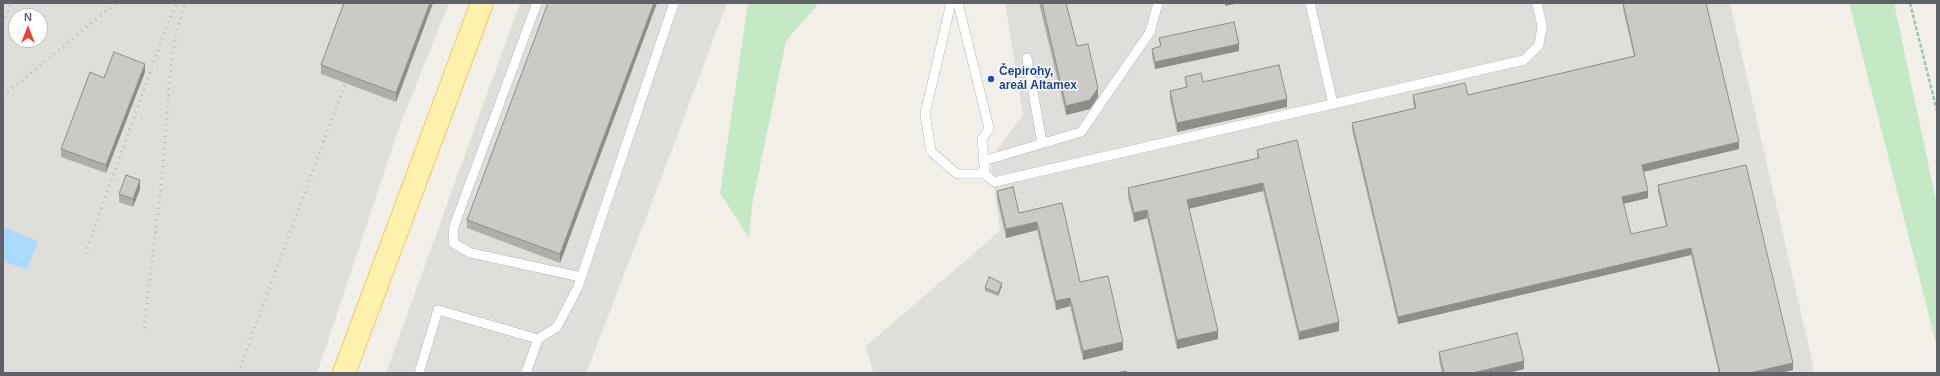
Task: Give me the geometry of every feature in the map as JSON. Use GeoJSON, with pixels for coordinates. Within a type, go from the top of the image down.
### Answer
{"type":"FeatureCollection","features":[{"type":"Feature","properties":{"kind":"main road"},"geometry":{"type":"LineString","coordinates":[[344,373],[482,3]]}},
{"type":"Feature","properties":{"kind":"lane"},"geometry":{"type":"LineString","coordinates":[[537,3],[454,226],[453,243],[471,253],[581,277]]}},
{"type":"Feature","properties":{"kind":"lane"},"geometry":{"type":"LineString","coordinates":[[526,373],[538,339],[557,327],[578,287],[674,3]]}},
{"type":"Feature","properties":{"kind":"lane"},"geometry":{"type":"LineString","coordinates":[[951,3],[925,114],[931,151],[956,174],[985,174]]}},
{"type":"Feature","properties":{"kind":"lane"},"geometry":{"type":"LineString","coordinates":[[958,3],[989,128],[982,139],[985,174],[994,182],[1524,60],[1539,45],[1542,26],[1537,3]]}},
{"type":"Feature","properties":{"kind":"lane"},"geometry":{"type":"LineString","coordinates":[[983,161],[1081,132],[1150,32],[1158,3]]}},
{"type":"Feature","properties":{"kind":"lane"},"geometry":{"type":"LineString","coordinates":[[1310,3],[1333,104]]}},
{"type":"Feature","properties":{"kind":"lane"},"geometry":{"type":"LineString","coordinates":[[1027,58],[1042,144]]}},
{"type":"Feature","properties":{"kind":"lane"},"geometry":{"type":"LineString","coordinates":[[419,373],[438,310],[538,339]]}},
{"type":"Feature","properties":{"kind":"path"},"geometry":{"type":"LineString","coordinates":[[1910,3],[1937,111]]}},
{"type":"Feature","properties":{"kind":"shaded area"},"geometry":{"type":"Polygon","coordinates":[[[3,3],[449,3],[401,122],[317,373],[3,373],[3,3]]]}},
{"type":"Feature","properties":{"kind":"shaded area"},"geometry":{"type":"Polygon","coordinates":[[[520,3],[727,3],[586,373],[386,373],[520,3]]]}},
{"type":"Feature","properties":{"kind":"shaded area"},"geometry":{"type":"Polygon","coordinates":[[[1005,3],[1730,3],[1814,370],[1809,373],[873,373],[866,346],[1000,231],[990,159],[1023,115],[1005,3]]]}},
{"type":"Feature","properties":{"kind":"green space"},"geometry":{"type":"Polygon","coordinates":[[[748,3],[819,3],[786,41],[752,205],[749,238],[720,193],[748,3]]]}},
{"type":"Feature","properties":{"kind":"green space"},"geometry":{"type":"Polygon","coordinates":[[[1849,3],[1894,3],[1937,205],[1937,347],[1849,3]]]}},
{"type":"Feature","properties":{"kind":"water"},"geometry":{"type":"Polygon","coordinates":[[[3,227],[38,241],[27,270],[3,261],[3,227]]]}},
{"type":"Feature","properties":{"kind":"building"},"geometry":{"type":"Polygon","coordinates":[[[344,3],[430,3],[396,93],[321,65],[344,3]]]}},
{"type":"Feature","properties":{"kind":"building"},"geometry":{"type":"Polygon","coordinates":[[[548,3],[654,3],[560,254],[467,220],[548,3]]]}},
{"type":"Feature","properties":{"kind":"building"},"geometry":{"type":"Polygon","coordinates":[[[1042,3],[1066,3],[1077,46],[1088,44],[1098,88],[1090,100],[1066,106],[1042,3]]]}},
{"type":"Feature","properties":{"kind":"building"},"geometry":{"type":"Polygon","coordinates":[[[1623,3],[1706,3],[1739,142],[1642,165],[1648,191],[1622,197],[1631,234],[1667,226],[1658,185],[1746,165],[1793,363],[1750,373],[1720,373],[1691,248],[1398,317],[1352,123],[1416,108],[1413,95],[1465,83],[1468,95],[1635,56],[1623,3]]]}},
{"type":"Feature","properties":{"kind":"building"},"geometry":{"type":"Polygon","coordinates":[[[1234,22],[1239,44],[1155,62],[1152,49],[1161,46],[1159,38],[1234,22]]]}},
{"type":"Feature","properties":{"kind":"building"},"geometry":{"type":"Polygon","coordinates":[[[114,52],[145,64],[106,165],[61,149],[90,72],[104,78],[114,52]]]}},
{"type":"Feature","properties":{"kind":"building"},"geometry":{"type":"Polygon","coordinates":[[[1279,65],[1287,99],[1177,123],[1170,91],[1187,87],[1185,77],[1201,73],[1203,82],[1279,65]]]}},
{"type":"Feature","properties":{"kind":"building"},"geometry":{"type":"Polygon","coordinates":[[[1297,140],[1339,322],[1299,332],[1263,183],[1187,200],[1218,331],[1177,340],[1147,210],[1134,213],[1128,188],[1259,158],[1257,150],[1297,140]]]}},
{"type":"Feature","properties":{"kind":"building"},"geometry":{"type":"Polygon","coordinates":[[[126,175],[140,180],[133,199],[119,194],[126,175]]]}},
{"type":"Feature","properties":{"kind":"building"},"geometry":{"type":"Polygon","coordinates":[[[1013,187],[1019,213],[1062,203],[1080,282],[1108,276],[1123,342],[1083,351],[1070,298],[1056,301],[1037,222],[1006,229],[997,191],[1013,187]]]}},
{"type":"Feature","properties":{"kind":"building"},"geometry":{"type":"Polygon","coordinates":[[[989,277],[1002,283],[998,293],[985,288],[989,277]]]}},
{"type":"Feature","properties":{"kind":"building"},"geometry":{"type":"Polygon","coordinates":[[[1517,333],[1524,361],[1472,373],[1444,373],[1439,352],[1517,333]]]}},
{"type":"Feature","properties":{"kind":"building"},"geometry":{"type":"Polygon","coordinates":[[[1126,371],[1127,373],[1116,373],[1126,371]]]}},
{"type":"Feature","properties":{"kind":"railway"},"geometry":{"type":"LineString","coordinates":[[3,23],[11,3]]}},
{"type":"Feature","properties":{"kind":"railway"},"geometry":{"type":"LineString","coordinates":[[3,96],[116,3]]}},
{"type":"Feature","properties":{"kind":"railway"},"geometry":{"type":"LineString","coordinates":[[85,254],[167,25],[177,3]]}},
{"type":"Feature","properties":{"kind":"railway"},"geometry":{"type":"LineString","coordinates":[[144,328],[161,187],[170,75],[176,33],[185,3]]}},
{"type":"Feature","properties":{"kind":"railway"},"geometry":{"type":"LineString","coordinates":[[238,373],[349,73]]}},
{"type":"Feature","properties":{"kind":"place","name":"Čepirohy, areál Altamex"},"geometry":{"type":"Point","coordinates":[991,79]}}]}
